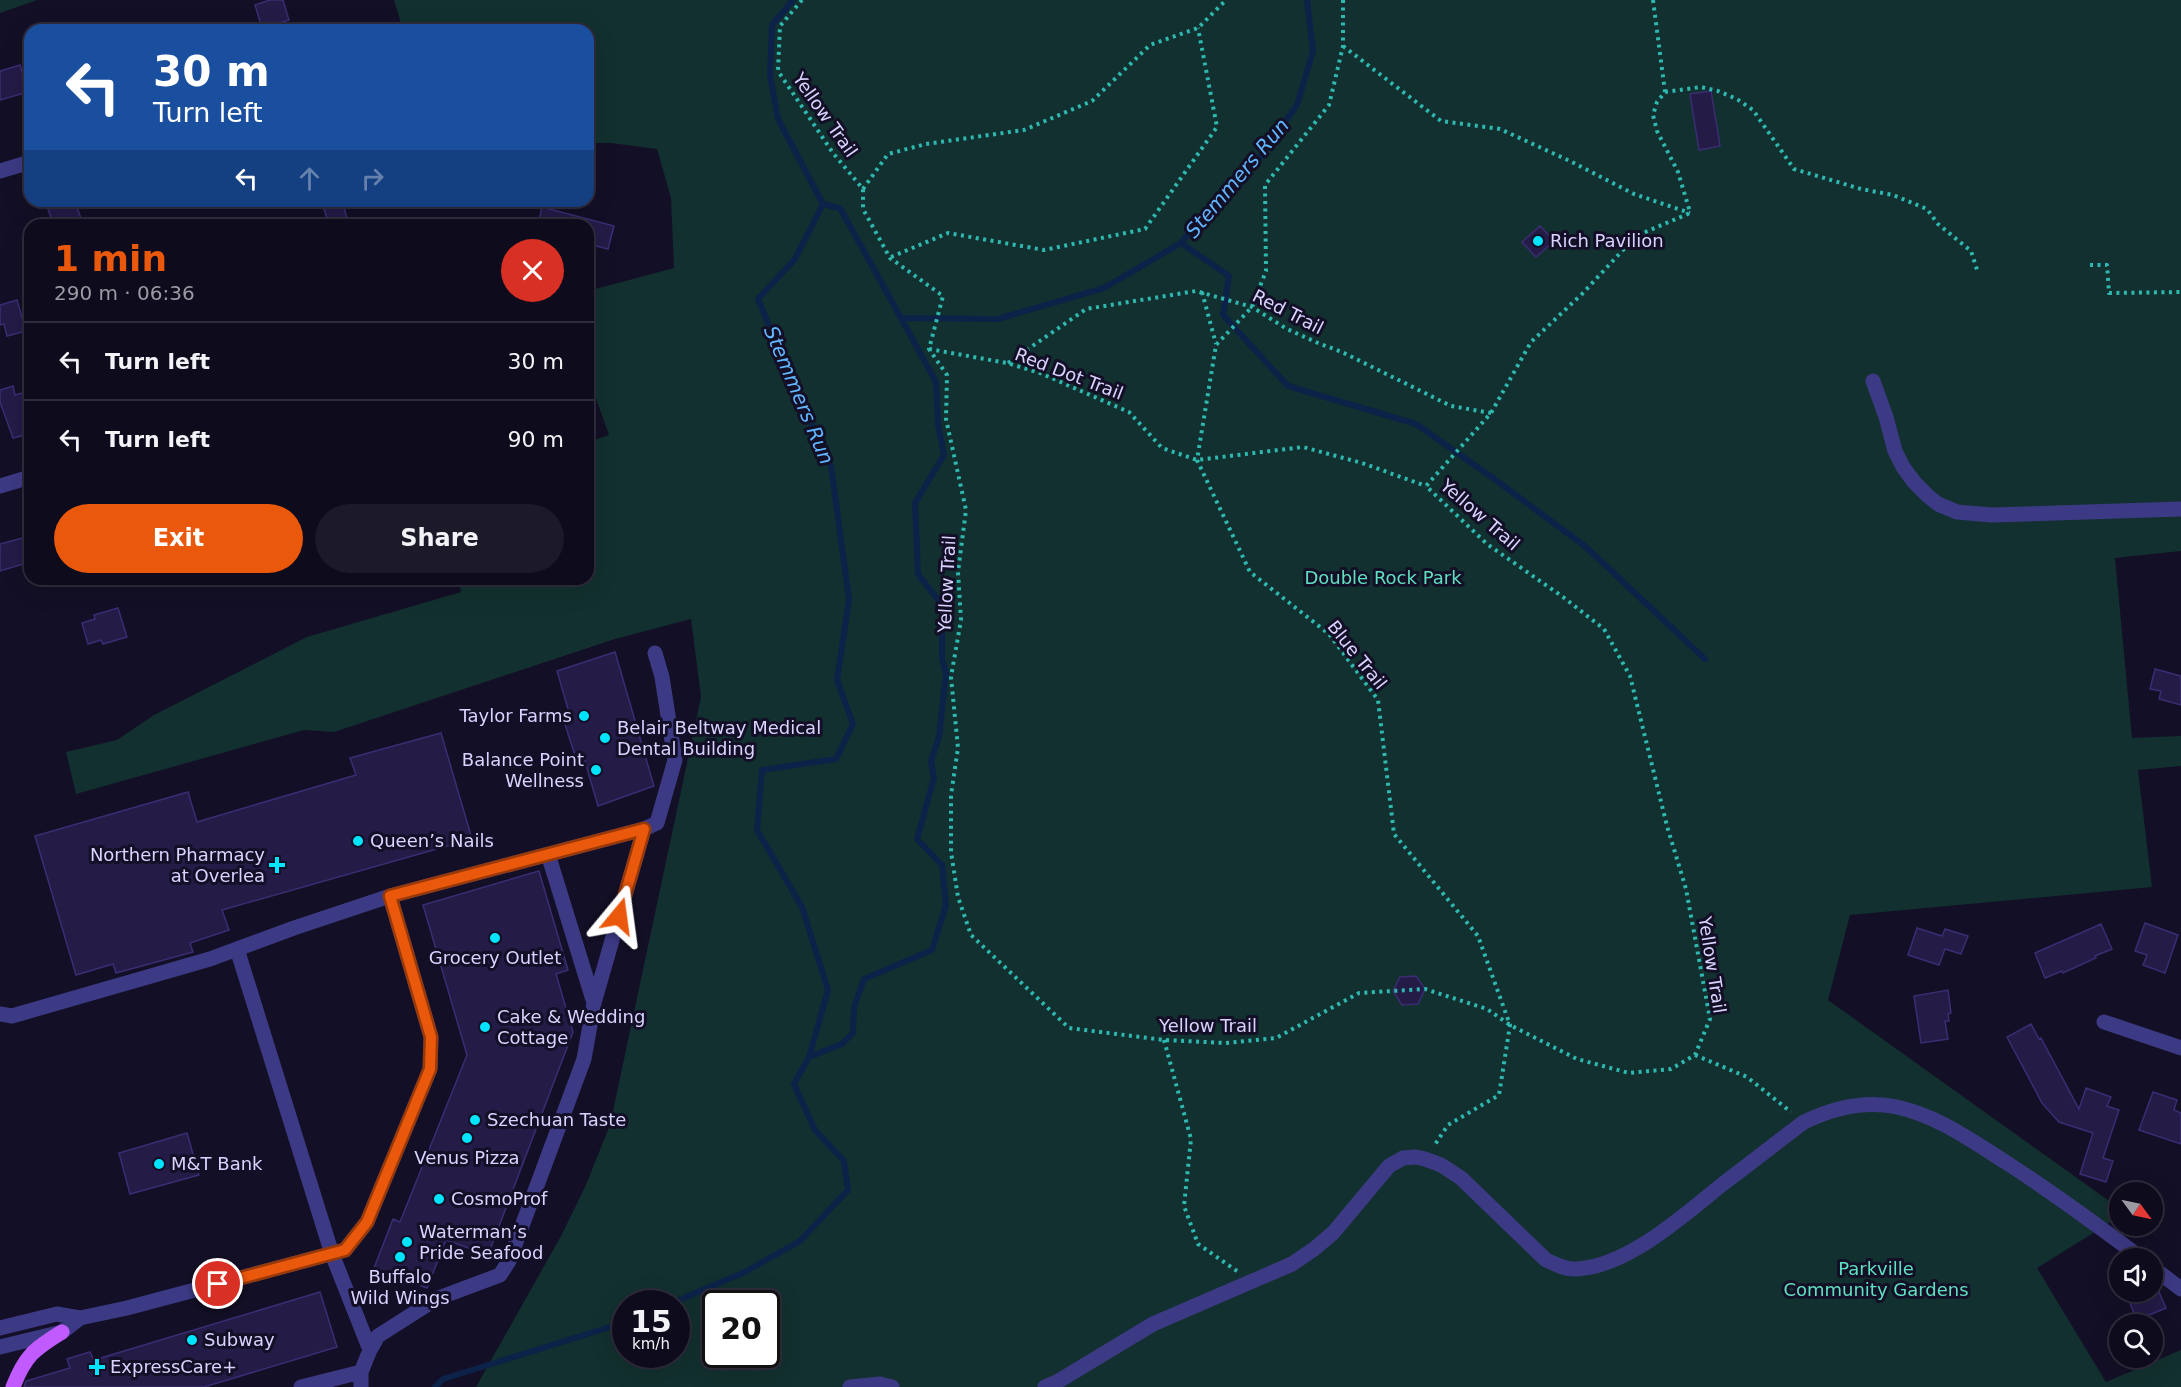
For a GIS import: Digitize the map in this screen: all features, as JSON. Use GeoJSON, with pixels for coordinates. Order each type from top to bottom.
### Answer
{"type":"FeatureCollection","features":[{"type":"Feature","properties":{"kind":"main road"},"geometry":{"type":"LineString","coordinates":[[14,1387],[21,1366],[36,1348],[62,1332]]}},
{"type":"Feature","properties":{"kind":"street"},"geometry":{"type":"LineString","coordinates":[[0,171],[24,164]]}},
{"type":"Feature","properties":{"kind":"street"},"geometry":{"type":"LineString","coordinates":[[1873,381],[1895,451],[1903,467],[1928,496],[1947,508],[1957,512],[1992,515],[2181,509]]}},
{"type":"Feature","properties":{"kind":"street"},"geometry":{"type":"LineString","coordinates":[[0,486],[24,479]]}},
{"type":"Feature","properties":{"kind":"street"},"geometry":{"type":"LineString","coordinates":[[4,1018],[210,959],[390,896],[644,829],[657,823],[675,760],[662,676],[655,653]]}},
{"type":"Feature","properties":{"kind":"street"},"geometry":{"type":"LineString","coordinates":[[301,1387],[361,1379],[370,1350],[378,1336],[436,1299],[500,1275],[509,1261],[584,1059],[594,1003],[644,829]]}},
{"type":"Feature","properties":{"kind":"street"},"geometry":{"type":"LineString","coordinates":[[548,854],[594,1003]]}},
{"type":"Feature","properties":{"kind":"street"},"geometry":{"type":"LineString","coordinates":[[0,1328],[57,1314],[80,1318],[127,1308],[345,1250],[367,1222],[430,1069],[431,1037],[390,896]]}},
{"type":"Feature","properties":{"kind":"street"},"geometry":{"type":"LineString","coordinates":[[237,950],[332,1254],[370,1350]]}},
{"type":"Feature","properties":{"kind":"street"},"geometry":{"type":"LineString","coordinates":[[2104,1022],[2181,1048]]}},
{"type":"Feature","properties":{"kind":"street"},"geometry":{"type":"LineString","coordinates":[[1045,1387],[1153,1324],[1195,1304],[1253,1282],[1292,1263],[1314,1249],[1334,1233],[1389,1166],[1403,1158],[1416,1157],[1442,1165],[1461,1178],[1546,1260],[1559,1266],[1575,1269],[1609,1261],[1636,1249],[1691,1210],[1804,1122],[1824,1112],[1848,1106],[1896,1107],[1920,1114],[1968,1138],[2050,1191],[2127,1248]]}},
{"type":"Feature","properties":{"kind":"street"},"geometry":{"type":"LineString","coordinates":[[2163,1275],[2181,1289]]}},
{"type":"Feature","properties":{"kind":"street"},"geometry":{"type":"LineString","coordinates":[[0,1347],[62,1332],[80,1318]]}},
{"type":"Feature","properties":{"kind":"street"},"geometry":{"type":"LineString","coordinates":[[850,1387],[880,1384],[892,1387]]}},
{"type":"Feature","properties":{"kind":"path","name":"Yellow Trail"},"geometry":{"type":"LineString","coordinates":[[802,0],[780,26],[778,71],[833,153],[863,189]]}},
{"type":"Feature","properties":{"kind":"path"},"geometry":{"type":"LineString","coordinates":[[929,349],[943,296],[890,258],[863,209],[863,189],[888,154],[926,144],[1024,130],[1092,101],[1150,45],[1198,28],[1226,0]]}},
{"type":"Feature","properties":{"kind":"path"},"geometry":{"type":"LineString","coordinates":[[1216,345],[1252,308],[1266,271],[1265,185],[1329,105],[1343,46],[1343,0]]}},
{"type":"Feature","properties":{"kind":"path"},"geometry":{"type":"LineString","coordinates":[[1653,0],[1665,92]]}},
{"type":"Feature","properties":{"kind":"path"},"geometry":{"type":"LineString","coordinates":[[890,258],[948,232],[1044,250],[1145,229],[1217,127],[1198,28]]}},
{"type":"Feature","properties":{"kind":"path"},"geometry":{"type":"LineString","coordinates":[[1343,46],[1441,121],[1500,129],[1634,194],[1690,213]]}},
{"type":"Feature","properties":{"kind":"path"},"geometry":{"type":"LineString","coordinates":[[1690,213],[1678,172],[1657,131],[1653,115],[1657,102],[1665,92],[1701,87],[1718,90],[1753,110],[1794,169],[1861,189],[1893,195],[1927,209],[1938,224],[1971,251],[1978,273]]}},
{"type":"Feature","properties":{"kind":"path","name":"Yellow Trail"},"geometry":{"type":"LineString","coordinates":[[929,349],[946,375],[946,419],[966,510],[958,572],[961,620],[951,677],[958,748],[951,795],[951,852],[958,897],[971,935],[1069,1028],[1164,1040],[1226,1043],[1276,1038],[1359,993],[1425,989],[1487,1010],[1577,1059],[1629,1073],[1671,1069],[1695,1054],[1710,1018],[1686,889],[1667,826],[1630,676],[1604,629],[1487,544],[1426,486],[1491,413],[1532,342],[1636,237],[1690,213]]}},
{"type":"Feature","properties":{"kind":"path"},"geometry":{"type":"LineString","coordinates":[[2090,266],[2107,265],[2109,293],[2181,292]]}},
{"type":"Feature","properties":{"kind":"path","name":"Red Trail"},"geometry":{"type":"LineString","coordinates":[[1007,363],[1086,309],[1196,291],[1252,308],[1307,339],[1342,352],[1450,406],[1491,413]]}},
{"type":"Feature","properties":{"kind":"path"},"geometry":{"type":"LineString","coordinates":[[1197,460],[1216,345],[1202,292]]}},
{"type":"Feature","properties":{"kind":"path","name":"Red Dot Trail"},"geometry":{"type":"LineString","coordinates":[[929,349],[1007,363],[1040,373],[1129,412],[1162,448],[1197,460],[1303,447],[1362,462],[1426,486]]}},
{"type":"Feature","properties":{"kind":"path","name":"Blue Trail"},"geometry":{"type":"LineString","coordinates":[[1197,460],[1250,572],[1329,634],[1378,700],[1394,834],[1478,936],[1510,1024],[1499,1095],[1448,1125],[1425,1159]]}},
{"type":"Feature","properties":{"kind":"path"},"geometry":{"type":"LineString","coordinates":[[1164,1040],[1191,1139],[1184,1206],[1198,1244],[1253,1282]]}},
{"type":"Feature","properties":{"kind":"path"},"geometry":{"type":"LineString","coordinates":[[1695,1054],[1747,1077],[1804,1122]]}},
{"type":"Feature","properties":{"kind":"green space"},"geometry":{"type":"Polygon","coordinates":[[[0,0],[37,0],[0,13],[0,0]]]}},
{"type":"Feature","properties":{"kind":"green space","name":"Double Rock Park"},"geometry":{"type":"Polygon","coordinates":[[[394,0],[2181,0],[2181,551],[2115,558],[2132,738],[2181,736],[2181,766],[2138,770],[2152,887],[1850,915],[1828,1000],[2109,1201],[2109,1223],[2037,1268],[2106,1382],[2139,1368],[2163,1368],[2163,1358],[2181,1350],[2181,1387],[476,1387],[561,1236],[585,1187],[610,1125],[701,697],[691,619],[615,639],[334,732],[304,730],[76,794],[66,752],[117,740],[154,715],[307,637],[461,592],[459,585],[594,585],[594,440],[609,435],[594,393],[594,289],[674,268],[671,198],[657,149],[594,143],[594,24],[401,24],[394,0]]]}},
{"type":"Feature","properties":{"kind":"building"},"geometry":{"type":"Polygon","coordinates":[[[270,0],[283,0],[289,20],[276,24],[261,24],[255,5],[270,0]]]}},
{"type":"Feature","properties":{"kind":"building"},"geometry":{"type":"Polygon","coordinates":[[[20,65],[24,78],[24,93],[0,100],[0,71],[20,65]]]}},
{"type":"Feature","properties":{"kind":"building"},"geometry":{"type":"Polygon","coordinates":[[[1711,91],[1720,146],[1699,150],[1690,94],[1711,91]]]}},
{"type":"Feature","properties":{"kind":"building"},"geometry":{"type":"Polygon","coordinates":[[[47,207],[77,207],[81,219],[51,219],[47,207]]]}},
{"type":"Feature","properties":{"kind":"building"},"geometry":{"type":"Polygon","coordinates":[[[344,207],[347,219],[327,219],[324,209],[344,207]]]}},
{"type":"Feature","properties":{"kind":"building"},"geometry":{"type":"Polygon","coordinates":[[[542,207],[587,219],[539,219],[542,207]]]}},
{"type":"Feature","properties":{"kind":"building"},"geometry":{"type":"Polygon","coordinates":[[[594,221],[614,226],[608,249],[594,246],[594,221]]]}},
{"type":"Feature","properties":{"kind":"building","name":"Rich Pavilion"},"geometry":{"type":"Polygon","coordinates":[[[1540,226],[1554,241],[1536,257],[1522,242],[1540,226]]]}},
{"type":"Feature","properties":{"kind":"building"},"geometry":{"type":"Polygon","coordinates":[[[17,300],[24,332],[7,336],[4,324],[0,325],[0,305],[17,300]]]}},
{"type":"Feature","properties":{"kind":"building"},"geometry":{"type":"Polygon","coordinates":[[[13,386],[15,395],[24,393],[24,435],[13,438],[0,402],[0,390],[13,386]]]}},
{"type":"Feature","properties":{"kind":"building"},"geometry":{"type":"Polygon","coordinates":[[[24,538],[24,564],[0,571],[0,544],[24,538]]]}},
{"type":"Feature","properties":{"kind":"building"},"geometry":{"type":"Polygon","coordinates":[[[118,608],[127,637],[103,644],[101,640],[88,644],[82,623],[95,619],[94,615],[118,608]]]}},
{"type":"Feature","properties":{"kind":"building","name":"Belair Beltway Medical Dental Building"},"geometry":{"type":"Polygon","coordinates":[[[615,652],[654,786],[598,806],[584,758],[577,762],[563,718],[570,716],[557,671],[615,652]]]}},
{"type":"Feature","properties":{"kind":"building"},"geometry":{"type":"Polygon","coordinates":[[[2155,669],[2181,676],[2181,705],[2159,699],[2161,691],[2150,689],[2155,669]]]}},
{"type":"Feature","properties":{"kind":"building"},"geometry":{"type":"Polygon","coordinates":[[[441,733],[472,839],[222,910],[229,930],[190,943],[193,952],[116,973],[113,964],[76,975],[35,836],[188,792],[197,822],[356,775],[350,758],[441,733]]]}},
{"type":"Feature","properties":{"kind":"building"},"geometry":{"type":"Polygon","coordinates":[[[539,871],[568,970],[556,974],[573,1032],[488,1255],[446,1240],[427,1288],[374,1268],[393,1219],[400,1222],[467,1055],[423,905],[539,871]]]}},
{"type":"Feature","properties":{"kind":"building"},"geometry":{"type":"Polygon","coordinates":[[[2145,923],[2178,935],[2165,973],[2143,965],[2147,955],[2135,951],[2145,923]]]}},
{"type":"Feature","properties":{"kind":"building"},"geometry":{"type":"Polygon","coordinates":[[[2101,924],[2112,949],[2063,973],[2062,971],[2045,978],[2035,953],[2101,924]]]}},
{"type":"Feature","properties":{"kind":"building"},"geometry":{"type":"Polygon","coordinates":[[[1917,928],[1942,936],[1945,929],[1968,936],[1961,954],[1945,949],[1939,965],[1908,955],[1917,928]]]}},
{"type":"Feature","properties":{"kind":"building"},"geometry":{"type":"Polygon","coordinates":[[[1416,976],[1425,989],[1418,1004],[1402,1005],[1393,991],[1400,977],[1416,976]]]}},
{"type":"Feature","properties":{"kind":"building"},"geometry":{"type":"Polygon","coordinates":[[[1948,990],[1951,1013],[1948,1014],[1949,1021],[1945,1021],[1948,1039],[1921,1043],[1914,996],[1948,990]]]}},
{"type":"Feature","properties":{"kind":"building"},"geometry":{"type":"Polygon","coordinates":[[[2031,1024],[2039,1039],[2041,1038],[2079,1109],[2086,1088],[2111,1097],[2107,1106],[2119,1110],[2103,1158],[2113,1161],[2106,1182],[2080,1174],[2093,1133],[2059,1122],[2042,1103],[2007,1037],[2031,1024]]]}},
{"type":"Feature","properties":{"kind":"building"},"geometry":{"type":"Polygon","coordinates":[[[2153,1092],[2177,1100],[2174,1110],[2181,1113],[2181,1144],[2139,1130],[2153,1092]]]}},
{"type":"Feature","properties":{"kind":"building","name":"M&T Bank"},"geometry":{"type":"Polygon","coordinates":[[[187,1133],[199,1175],[130,1194],[119,1153],[187,1133]]]}},
{"type":"Feature","properties":{"kind":"building"},"geometry":{"type":"Polygon","coordinates":[[[320,1292],[337,1347],[204,1387],[24,1387],[26,1381],[70,1368],[67,1359],[90,1352],[94,1360],[320,1292]]]}},
{"type":"Feature","properties":{"kind":"building"},"geometry":{"type":"Polygon","coordinates":[[[2163,1301],[2166,1308],[2152,1314],[2134,1314],[2129,1302],[2163,1301]]]}},
{"type":"Feature","properties":{"kind":"waterway"},"geometry":{"type":"LineString","coordinates":[[793,0],[772,25],[770,75],[778,119],[823,204]]}},
{"type":"Feature","properties":{"kind":"waterway","name":"Stemmers Run"},"geometry":{"type":"LineString","coordinates":[[823,204],[840,208],[901,318],[998,319],[1104,288],[1181,243],[1218,197],[1260,157],[1297,105],[1313,51],[1307,0]]}},
{"type":"Feature","properties":{"kind":"waterway","name":"Stemmers Run"},"geometry":{"type":"LineString","coordinates":[[690,1295],[745,1272],[800,1241],[848,1190],[844,1161],[815,1130],[794,1084],[809,1057],[828,990],[802,907],[757,830],[762,770],[836,759],[853,724],[837,680],[849,599],[831,466],[790,377],[758,299],[795,259],[823,204]]}},
{"type":"Feature","properties":{"kind":"waterway"},"geometry":{"type":"LineString","coordinates":[[1181,243],[1229,276],[1223,315],[1288,386],[1416,424],[1586,547],[1705,659]]}},
{"type":"Feature","properties":{"kind":"waterway","name":"Stemmers Run"},"geometry":{"type":"LineString","coordinates":[[809,1057],[842,1044],[853,1033],[854,1007],[864,979],[932,950],[946,905],[942,865],[917,839],[934,778],[931,761],[939,737],[946,673],[942,659],[942,605],[918,574],[915,503],[944,455],[938,424],[936,382],[901,318]]}},
{"type":"Feature","properties":{"kind":"waterway","name":"Stemmers Run"},"geometry":{"type":"LineString","coordinates":[[435,1387],[443,1379],[612,1326]]}},
{"type":"Feature","properties":{"kind":"place","name":"Rich Pavilion"},"geometry":{"type":"Point","coordinates":[1538,241]}},
{"type":"Feature","properties":{"kind":"place","name":"Taylor Farms"},"geometry":{"type":"Point","coordinates":[584,716]}},
{"type":"Feature","properties":{"kind":"place","name":"Belair Beltway Medical Dental Building"},"geometry":{"type":"Point","coordinates":[605,738]}},
{"type":"Feature","properties":{"kind":"place","name":"Balance Point Wellness"},"geometry":{"type":"Point","coordinates":[596,770]}},
{"type":"Feature","properties":{"kind":"place","name":"Queen’s Nails"},"geometry":{"type":"Point","coordinates":[358,841]}},
{"type":"Feature","properties":{"kind":"place","name":"Northern Pharmacy at Overlea"},"geometry":{"type":"Point","coordinates":[277,865]}},
{"type":"Feature","properties":{"kind":"place","name":"Grocery Outlet"},"geometry":{"type":"Point","coordinates":[495,938]}},
{"type":"Feature","properties":{"kind":"place","name":"Cake & Wedding Cottage"},"geometry":{"type":"Point","coordinates":[485,1027]}},
{"type":"Feature","properties":{"kind":"place","name":"Szechuan Taste"},"geometry":{"type":"Point","coordinates":[475,1120]}},
{"type":"Feature","properties":{"kind":"place","name":"Venus Pizza"},"geometry":{"type":"Point","coordinates":[467,1138]}},
{"type":"Feature","properties":{"kind":"place","name":"M&T Bank"},"geometry":{"type":"Point","coordinates":[159,1164]}},
{"type":"Feature","properties":{"kind":"place","name":"CosmoProf"},"geometry":{"type":"Point","coordinates":[439,1199]}},
{"type":"Feature","properties":{"kind":"place","name":"Waterman’s Pride Seafood"},"geometry":{"type":"Point","coordinates":[407,1242]}},
{"type":"Feature","properties":{"kind":"place","name":"Buffalo Wild Wings"},"geometry":{"type":"Point","coordinates":[400,1257]}},
{"type":"Feature","properties":{"kind":"place","name":"Subway"},"geometry":{"type":"Point","coordinates":[192,1340]}},
{"type":"Feature","properties":{"kind":"place","name":"ExpressCare+"},"geometry":{"type":"Point","coordinates":[97,1367]}},
{"type":"Feature","properties":{"kind":"route"},"geometry":{"type":"LineString","coordinates":[[218,1284],[345,1250],[367,1222],[430,1069],[431,1037],[390,896],[644,829],[619,916]]}},
{"type":"Feature","properties":{"kind":"park label","name":"Parkville Community Gardens"},"geometry":{"type":"Point","coordinates":[1876,1279]}}]}
